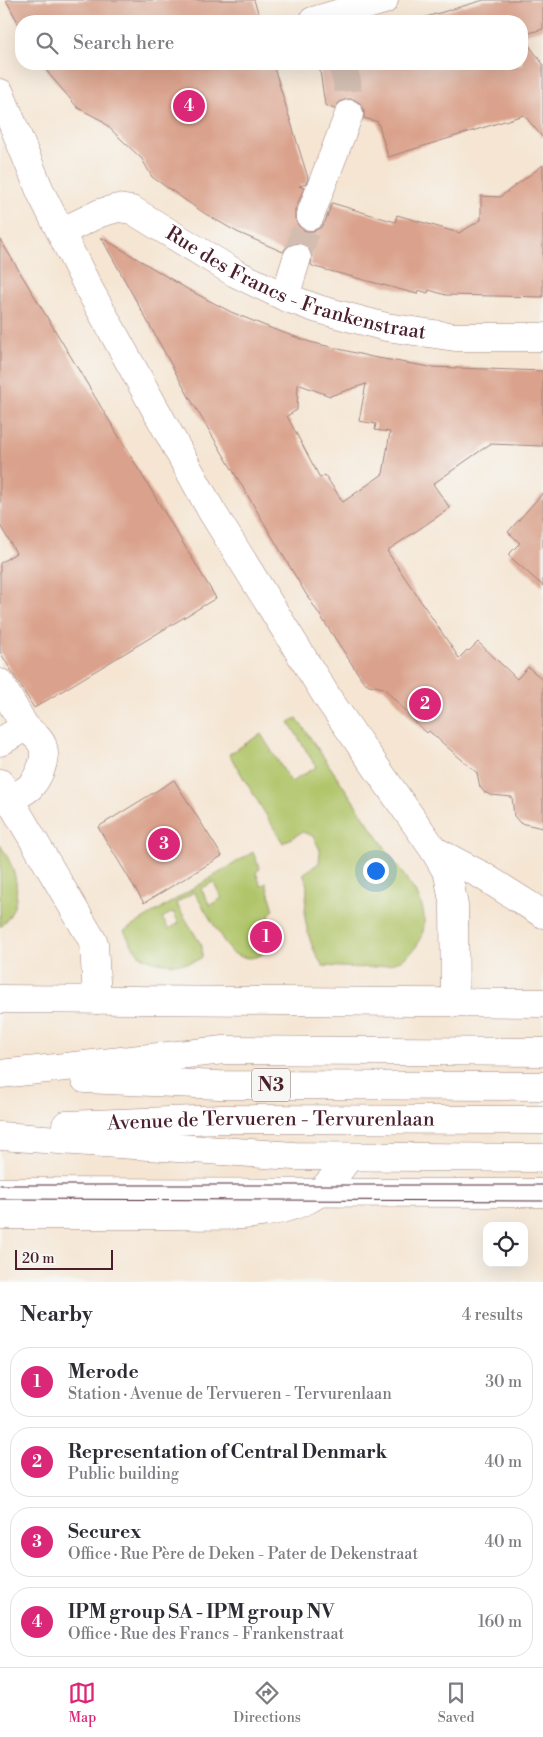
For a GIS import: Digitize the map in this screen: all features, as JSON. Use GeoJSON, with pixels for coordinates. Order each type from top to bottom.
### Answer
{"type":"FeatureCollection","features":[{"type":"Feature","properties":{"kind":"main road"},"geometry":{"type":"LineString","coordinates":[[339,15],[384,0]]}},
{"type":"Feature","properties":{"kind":"main road"},"geometry":{"type":"LineString","coordinates":[[0,93],[41,193],[88,287],[211,510],[330,700],[434,850],[448,874],[454,906],[455,1003]]}},
{"type":"Feature","properties":{"kind":"main road"},"geometry":{"type":"LineString","coordinates":[[310,216],[349,114]]}},
{"type":"Feature","properties":{"kind":"main road","name":"Rue des Francs - Frankenstraat"},"geometry":{"type":"LineString","coordinates":[[61,232],[100,213],[118,208],[132,210],[235,273],[285,297],[318,308],[386,327],[455,337],[543,337]]}},
{"type":"Feature","properties":{"kind":"main road"},"geometry":{"type":"LineString","coordinates":[[285,297],[297,258]]}},
{"type":"Feature","properties":{"kind":"main road"},"geometry":{"type":"LineString","coordinates":[[0,683],[25,728],[37,737],[44,748],[43,762],[39,775],[29,788],[5,791],[94,943],[97,1000]]}},
{"type":"Feature","properties":{"kind":"main road"},"geometry":{"type":"LineString","coordinates":[[0,742],[25,728]]}},
{"type":"Feature","properties":{"kind":"main road"},"geometry":{"type":"LineString","coordinates":[[434,850],[483,876],[543,914]]}},
{"type":"Feature","properties":{"kind":"main road"},"geometry":{"type":"LineString","coordinates":[[0,999],[543,1003]]}},
{"type":"Feature","properties":{"kind":"main road"},"geometry":{"type":"LineString","coordinates":[[0,1075],[224,1050],[543,1052]]}},
{"type":"Feature","properties":{"kind":"main road","name":"Avenue de Tervueren - Tervurenlaan"},"geometry":{"type":"LineString","coordinates":[[0,1075],[218,1085],[543,1086]]}},
{"type":"Feature","properties":{"kind":"main road","name":"Avenue de Tervueren - Tervurenlaan"},"geometry":{"type":"LineString","coordinates":[[0,1128],[221,1119],[543,1120]]}},
{"type":"Feature","properties":{"kind":"main road"},"geometry":{"type":"LineString","coordinates":[[0,1136],[294,1156],[543,1158]]}},
{"type":"Feature","properties":{"kind":"main road","name":"Avenue de Tervueren - Tervurenlaan"},"geometry":{"type":"LineString","coordinates":[[0,1215],[222,1215],[266,1213],[307,1200],[319,1193],[328,1185],[350,1157]]}},
{"type":"Feature","properties":{"kind":"main road","name":"Avenue de Tervueren - Tervurenlaan"},"geometry":{"type":"LineString","coordinates":[[0,1192],[543,1194]]}},
{"type":"Feature","properties":{"kind":"green space"},"geometry":{"type":"Polygon","coordinates":[[[297,718],[418,896],[423,908],[423,931],[419,941],[413,950],[395,963],[352,968],[323,966],[319,961],[307,930],[305,912],[307,884],[303,874],[319,863],[320,850],[313,836],[302,832],[283,843],[229,754],[261,734],[291,782],[316,767],[289,722],[297,718]]]}},
{"type":"Feature","properties":{"kind":"green space"},"geometry":{"type":"Polygon","coordinates":[[[0,845],[15,876],[16,898],[14,908],[0,927],[0,845]]]}},
{"type":"Feature","properties":{"kind":"green space"},"geometry":{"type":"Polygon","coordinates":[[[253,852],[260,869],[256,872],[261,886],[266,883],[274,910],[269,914],[271,929],[277,927],[276,936],[272,944],[261,955],[246,958],[237,955],[229,950],[194,892],[176,903],[202,946],[202,957],[188,963],[179,964],[150,960],[137,952],[124,931],[253,852]],[[213,882],[201,889],[210,905],[222,898],[213,882]],[[173,912],[162,918],[169,929],[179,923],[173,912]]]}},
{"type":"Feature","properties":{"kind":"building"},"geometry":{"type":"Polygon","coordinates":[[[6,0],[254,0],[259,15],[15,15],[15,17],[6,0]]]}},
{"type":"Feature","properties":{"kind":"building"},"geometry":{"type":"Polygon","coordinates":[[[484,0],[543,0],[543,29],[528,33],[528,15],[433,15],[484,0]]]}},
{"type":"Feature","properties":{"kind":"building"},"geometry":{"type":"Polygon","coordinates":[[[528,44],[543,64],[543,138],[524,115],[388,157],[378,122],[364,118],[361,104],[354,99],[347,99],[340,102],[334,109],[325,105],[320,70],[528,70],[528,44]]]}},
{"type":"Feature","properties":{"kind":"building"},"geometry":{"type":"Polygon","coordinates":[[[47,70],[275,70],[308,178],[306,184],[299,186],[304,188],[295,210],[295,218],[298,225],[305,231],[313,231],[320,228],[325,222],[332,203],[395,222],[397,215],[459,233],[481,220],[481,196],[500,197],[543,165],[543,297],[446,295],[429,290],[428,293],[418,290],[417,294],[315,267],[311,265],[312,255],[309,248],[302,243],[293,243],[287,246],[283,252],[237,232],[204,213],[152,177],[142,159],[101,120],[78,108],[47,70]]]}},
{"type":"Feature","properties":{"kind":"building"},"geometry":{"type":"Polygon","coordinates":[[[101,237],[189,290],[231,312],[310,342],[372,357],[430,367],[543,371],[543,446],[490,444],[433,484],[450,508],[387,551],[459,658],[478,642],[517,679],[528,667],[543,680],[543,828],[520,823],[514,816],[512,797],[491,795],[484,792],[480,787],[477,773],[429,731],[427,733],[416,723],[384,688],[369,685],[363,681],[306,594],[188,395],[101,237]],[[298,384],[297,410],[287,416],[320,478],[325,475],[343,502],[383,474],[390,432],[375,430],[376,424],[359,421],[366,384],[330,396],[298,384]]]}},
{"type":"Feature","properties":{"kind":"building"},"geometry":{"type":"Polygon","coordinates":[[[0,239],[216,598],[34,708],[0,652],[0,563],[16,553],[0,525],[0,239]]]}},
{"type":"Feature","properties":{"kind":"building"},"geometry":{"type":"Polygon","coordinates":[[[543,493],[543,586],[508,555],[520,543],[508,532],[543,493]]]}},
{"type":"Feature","properties":{"kind":"building"},"geometry":{"type":"Polygon","coordinates":[[[174,780],[222,856],[144,903],[98,827],[174,780]]]}},
{"type":"Feature","properties":{"kind":"tunnel"},"geometry":{"type":"LineString","coordinates":[[344,70],[347,82],[349,114]]}},
{"type":"Feature","properties":{"kind":"tunnel"},"geometry":{"type":"LineString","coordinates":[[297,258],[310,216]]}},
{"type":"Feature","properties":{"kind":"tram line"},"geometry":{"type":"LineString","coordinates":[[0,1185],[543,1185]]}},
{"type":"Feature","properties":{"kind":"tram line"},"geometry":{"type":"LineString","coordinates":[[0,1199],[543,1201]]}},
{"type":"Feature","properties":{"kind":"place","name":"IPM group SA - IPM group NV"},"geometry":{"type":"Point","coordinates":[189,106]}},
{"type":"Feature","properties":{"kind":"place","name":"Representation of Central Denmark"},"geometry":{"type":"Point","coordinates":[425,704]}},
{"type":"Feature","properties":{"kind":"place","name":"Securex"},"geometry":{"type":"Point","coordinates":[164,844]}},
{"type":"Feature","properties":{"kind":"place","name":"Merode"},"geometry":{"type":"Point","coordinates":[266,937]}}]}
